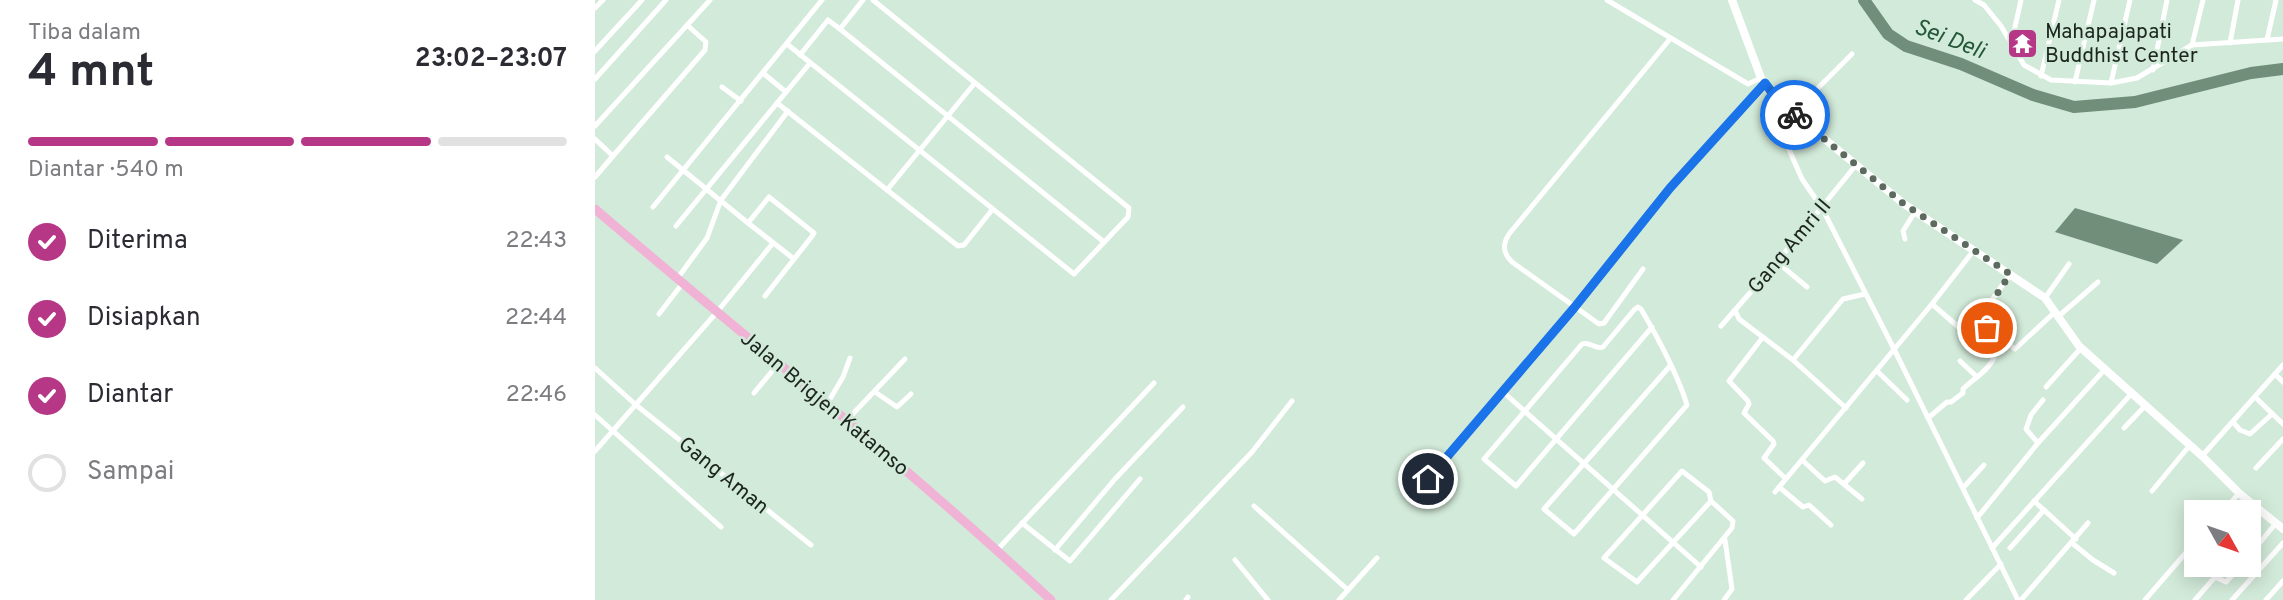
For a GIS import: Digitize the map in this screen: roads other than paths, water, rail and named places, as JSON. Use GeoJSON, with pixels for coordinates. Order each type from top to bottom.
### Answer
{"type":"FeatureCollection","features":[{"type":"Feature","properties":{"kind":"main road"},"geometry":{"type":"LineString","coordinates":[[1732,0],[1763,80],[1783,105],[1915,212],[2045,298],[2081,348],[2202,456],[2239,493],[2280,526]]}},
{"type":"Feature","properties":{"kind":"main road","name":"Jalan Brigjen Katamso"},"geometry":{"type":"LineString","coordinates":[[595,209],[847,420],[1051,600]]}},
{"type":"Feature","properties":{"kind":"street"},"geometry":{"type":"LineString","coordinates":[[595,8],[603,0]]}},
{"type":"Feature","properties":{"kind":"street"},"geometry":{"type":"LineString","coordinates":[[595,51],[642,0]]}},
{"type":"Feature","properties":{"kind":"street"},"geometry":{"type":"LineString","coordinates":[[595,79],[666,0]]}},
{"type":"Feature","properties":{"kind":"street"},"geometry":{"type":"LineString","coordinates":[[595,126],[710,0]]}},
{"type":"Feature","properties":{"kind":"street"},"geometry":{"type":"LineString","coordinates":[[653,207],[823,0]]}},
{"type":"Feature","properties":{"kind":"street"},"geometry":{"type":"LineString","coordinates":[[839,29],[863,0]]}},
{"type":"Feature","properties":{"kind":"street"},"geometry":{"type":"LineString","coordinates":[[787,44],[1072,274],[1128,217],[1129,208],[873,0]]}},
{"type":"Feature","properties":{"kind":"street"},"geometry":{"type":"LineString","coordinates":[[1607,0],[1748,84],[1763,80]]}},
{"type":"Feature","properties":{"kind":"street"},"geometry":{"type":"LineString","coordinates":[[1975,0],[1985,3],[2024,65],[2051,80],[2111,83],[2137,78],[2192,45],[2283,39]]}},
{"type":"Feature","properties":{"kind":"street"},"geometry":{"type":"LineString","coordinates":[[2011,46],[2021,0]]}},
{"type":"Feature","properties":{"kind":"street"},"geometry":{"type":"LineString","coordinates":[[2041,76],[2059,0]]}},
{"type":"Feature","properties":{"kind":"street"},"geometry":{"type":"LineString","coordinates":[[2075,82],[2094,0]]}},
{"type":"Feature","properties":{"kind":"street"},"geometry":{"type":"LineString","coordinates":[[2111,83],[2130,0]]}},
{"type":"Feature","properties":{"kind":"street"},"geometry":{"type":"LineString","coordinates":[[2153,70],[2167,0]]}},
{"type":"Feature","properties":{"kind":"street"},"geometry":{"type":"LineString","coordinates":[[2192,45],[2203,0]]}},
{"type":"Feature","properties":{"kind":"street"},"geometry":{"type":"LineString","coordinates":[[2230,43],[2238,0]]}},
{"type":"Feature","properties":{"kind":"street"},"geometry":{"type":"LineString","coordinates":[[2267,40],[2276,0]]}},
{"type":"Feature","properties":{"kind":"street"},"geometry":{"type":"LineString","coordinates":[[815,9],[1104,242]]}},
{"type":"Feature","properties":{"kind":"street"},"geometry":{"type":"LineString","coordinates":[[800,55],[828,20]]}},
{"type":"Feature","properties":{"kind":"street"},"geometry":{"type":"LineString","coordinates":[[595,177],[705,50],[706,42],[687,25]]}},
{"type":"Feature","properties":{"kind":"street"},"geometry":{"type":"LineString","coordinates":[[1643,269],[1602,325],[1574,308],[1512,262],[1505,254],[1504,244],[1509,234],[1670,38]]}},
{"type":"Feature","properties":{"kind":"street"},"geometry":{"type":"LineString","coordinates":[[1804,122],[1817,106],[1811,95],[1852,54]]}},
{"type":"Feature","properties":{"kind":"street"},"geometry":{"type":"LineString","coordinates":[[676,226],[810,63]]}},
{"type":"Feature","properties":{"kind":"street"},"geometry":{"type":"LineString","coordinates":[[763,74],[786,92]]}},
{"type":"Feature","properties":{"kind":"street"},"geometry":{"type":"LineString","coordinates":[[1428,479],[1763,80]]}},
{"type":"Feature","properties":{"kind":"street"},"geometry":{"type":"LineString","coordinates":[[887,190],[974,84]]}},
{"type":"Feature","properties":{"kind":"street"},"geometry":{"type":"LineString","coordinates":[[722,87],[741,101]]}},
{"type":"Feature","properties":{"kind":"street"},"geometry":{"type":"LineString","coordinates":[[777,103],[960,247],[992,210]]}},
{"type":"Feature","properties":{"kind":"street"},"geometry":{"type":"LineString","coordinates":[[659,314],[707,238],[721,200],[788,111]]}},
{"type":"Feature","properties":{"kind":"street"},"geometry":{"type":"LineString","coordinates":[[595,139],[613,156]]}},
{"type":"Feature","properties":{"kind":"street"},"geometry":{"type":"LineString","coordinates":[[1787,145],[1802,179],[1822,208],[2020,600],[2088,523]]}},
{"type":"Feature","properties":{"kind":"street"},"geometry":{"type":"LineString","coordinates":[[667,157],[794,259]]}},
{"type":"Feature","properties":{"kind":"street","name":"Gang Amri II"},"geometry":{"type":"LineString","coordinates":[[1721,326],[1856,164]]}},
{"type":"Feature","properties":{"kind":"street"},"geometry":{"type":"LineString","coordinates":[[747,223],[771,197],[814,233],[765,296]]}},
{"type":"Feature","properties":{"kind":"street"},"geometry":{"type":"LineString","coordinates":[[1905,239],[1903,231],[1915,212]]}},
{"type":"Feature","properties":{"kind":"street"},"geometry":{"type":"LineString","coordinates":[[595,451],[717,312],[773,243]]}},
{"type":"Feature","properties":{"kind":"street"},"geometry":{"type":"LineString","coordinates":[[1832,525],[1809,505],[1803,507],[1777,489],[1932,304],[1973,250]]}},
{"type":"Feature","properties":{"kind":"street"},"geometry":{"type":"LineString","coordinates":[[1777,262],[1807,287]]}},
{"type":"Feature","properties":{"kind":"street"},"geometry":{"type":"LineString","coordinates":[[2045,298],[2069,264]]}},
{"type":"Feature","properties":{"kind":"street"},"geometry":{"type":"LineString","coordinates":[[1977,341],[1996,315],[1993,300],[2010,274]]}},
{"type":"Feature","properties":{"kind":"street"},"geometry":{"type":"LineString","coordinates":[[1987,328],[2015,349],[2098,282]]}},
{"type":"Feature","properties":{"kind":"street"},"geometry":{"type":"LineString","coordinates":[[1793,360],[1843,299],[1865,294]]}},
{"type":"Feature","properties":{"kind":"street"},"geometry":{"type":"LineString","coordinates":[[1928,418],[1963,393],[1962,389],[1994,360],[1977,341],[1932,304]]}},
{"type":"Feature","properties":{"kind":"street"},"geometry":{"type":"LineString","coordinates":[[1652,327],[1516,486],[1486,461],[1485,456],[1582,344],[1603,346],[1636,309],[1641,309],[1652,327],[1670,366],[1686,401],[1686,409],[1574,534],[1544,509],[1670,366]]}},
{"type":"Feature","properties":{"kind":"street"},"geometry":{"type":"LineString","coordinates":[[1735,310],[1739,318],[1793,360],[1846,408]]}},
{"type":"Feature","properties":{"kind":"street"},"geometry":{"type":"LineString","coordinates":[[1763,337],[1729,381],[1748,401],[1744,413],[1773,441],[1774,444],[1765,458],[1786,478]]}},
{"type":"Feature","properties":{"kind":"street"},"geometry":{"type":"LineString","coordinates":[[2046,387],[2081,348]]}},
{"type":"Feature","properties":{"kind":"street"},"geometry":{"type":"LineString","coordinates":[[827,404],[851,358]]}},
{"type":"Feature","properties":{"kind":"street"},"geometry":{"type":"LineString","coordinates":[[847,420],[905,359]]}},
{"type":"Feature","properties":{"kind":"street"},"geometry":{"type":"LineString","coordinates":[[1960,361],[1977,377]]}},
{"type":"Feature","properties":{"kind":"street"},"geometry":{"type":"LineString","coordinates":[[754,393],[778,364]]}},
{"type":"Feature","properties":{"kind":"street"},"geometry":{"type":"LineString","coordinates":[[2202,456],[2283,365]]}},
{"type":"Feature","properties":{"kind":"street","name":"Gang Aman"},"geometry":{"type":"LineString","coordinates":[[595,368],[636,405],[811,545]]}},
{"type":"Feature","properties":{"kind":"street"},"geometry":{"type":"LineString","coordinates":[[1977,518],[2038,443],[2105,369]]}},
{"type":"Feature","properties":{"kind":"street"},"geometry":{"type":"LineString","coordinates":[[1877,371],[1907,400]]}},
{"type":"Feature","properties":{"kind":"street"},"geometry":{"type":"LineString","coordinates":[[2275,374],[2283,382]]}},
{"type":"Feature","properties":{"kind":"street"},"geometry":{"type":"LineString","coordinates":[[997,550],[1154,383]]}},
{"type":"Feature","properties":{"kind":"street"},"geometry":{"type":"LineString","coordinates":[[875,392],[897,407],[911,394]]}},
{"type":"Feature","properties":{"kind":"street"},"geometry":{"type":"LineString","coordinates":[[1503,392],[1701,567]]}},
{"type":"Feature","properties":{"kind":"street"},"geometry":{"type":"LineString","coordinates":[[1992,548],[2131,393]]}},
{"type":"Feature","properties":{"kind":"street"},"geometry":{"type":"LineString","coordinates":[[2255,397],[2283,424]]}},
{"type":"Feature","properties":{"kind":"street"},"geometry":{"type":"LineString","coordinates":[[2038,443],[2026,429],[2031,415],[2043,400]]}},
{"type":"Feature","properties":{"kind":"street"},"geometry":{"type":"LineString","coordinates":[[1111,600],[1252,453],[1292,401]]}},
{"type":"Feature","properties":{"kind":"street"},"geometry":{"type":"LineString","coordinates":[[1055,550],[1115,479],[1183,407]]}},
{"type":"Feature","properties":{"kind":"street"},"geometry":{"type":"LineString","coordinates":[[2124,428],[2145,407]]}},
{"type":"Feature","properties":{"kind":"street"},"geometry":{"type":"LineString","coordinates":[[2233,422],[2240,430],[2251,434],[2272,414]]}},
{"type":"Feature","properties":{"kind":"street"},"geometry":{"type":"LineString","coordinates":[[595,415],[721,527]]}},
{"type":"Feature","properties":{"kind":"street"},"geometry":{"type":"LineString","coordinates":[[2256,468],[2283,439]]}},
{"type":"Feature","properties":{"kind":"street"},"geometry":{"type":"LineString","coordinates":[[2152,491],[2190,445]]}},
{"type":"Feature","properties":{"kind":"street"},"geometry":{"type":"LineString","coordinates":[[1802,460],[1825,481],[1834,476],[1862,499]]}},
{"type":"Feature","properties":{"kind":"street"},"geometry":{"type":"LineString","coordinates":[[1845,484],[1863,463]]}},
{"type":"Feature","properties":{"kind":"street"},"geometry":{"type":"LineString","coordinates":[[1963,488],[1983,465]]}},
{"type":"Feature","properties":{"kind":"street"},"geometry":{"type":"LineString","coordinates":[[1674,600],[1733,528],[1733,521],[1711,500],[1709,492],[1682,471],[1604,558],[1637,582],[1711,500]]}},
{"type":"Feature","properties":{"kind":"street"},"geometry":{"type":"LineString","coordinates":[[1022,523],[1070,561],[1140,479]]}},
{"type":"Feature","properties":{"kind":"street"},"geometry":{"type":"LineString","coordinates":[[2233,500],[2239,493]]}},
{"type":"Feature","properties":{"kind":"street"},"geometry":{"type":"LineString","coordinates":[[2034,501],[2093,560],[2114,573]]}},
{"type":"Feature","properties":{"kind":"street"},"geometry":{"type":"LineString","coordinates":[[1254,506],[1348,590]]}},
{"type":"Feature","properties":{"kind":"street"},"geometry":{"type":"LineString","coordinates":[[2010,548],[2044,510]]}},
{"type":"Feature","properties":{"kind":"street"},"geometry":{"type":"LineString","coordinates":[[2261,544],[2280,526]]}},
{"type":"Feature","properties":{"kind":"street"},"geometry":{"type":"LineString","coordinates":[[1724,600],[1732,589],[1725,539]]}},
{"type":"Feature","properties":{"kind":"street"},"geometry":{"type":"LineString","coordinates":[[2232,600],[2283,543]]}},
{"type":"Feature","properties":{"kind":"street"},"geometry":{"type":"LineString","coordinates":[[2147,599],[2184,555]]}},
{"type":"Feature","properties":{"kind":"street"},"geometry":{"type":"LineString","coordinates":[[1339,600],[1377,558]]}},
{"type":"Feature","properties":{"kind":"street"},"geometry":{"type":"LineString","coordinates":[[1235,560],[1268,600]]}},
{"type":"Feature","properties":{"kind":"street"},"geometry":{"type":"LineString","coordinates":[[1966,600],[2000,564]]}},
{"type":"Feature","properties":{"kind":"street"},"geometry":{"type":"LineString","coordinates":[[2195,600],[2214,578]]}},
{"type":"Feature","properties":{"kind":"street"},"geometry":{"type":"LineString","coordinates":[[2266,600],[2283,580]]}},
{"type":"Feature","properties":{"kind":"waterway","name":"Sei Deli"},"geometry":{"type":"LineString","coordinates":[[1864,0],[1888,34],[1906,46],[1961,64],[2033,95],[2074,107],[2135,102],[2251,73],[2283,69]]}},
{"type":"Feature","properties":{"kind":"place","name":"Mahapajapati Buddhist Center"},"geometry":{"type":"Point","coordinates":[2022,43]}}]}
